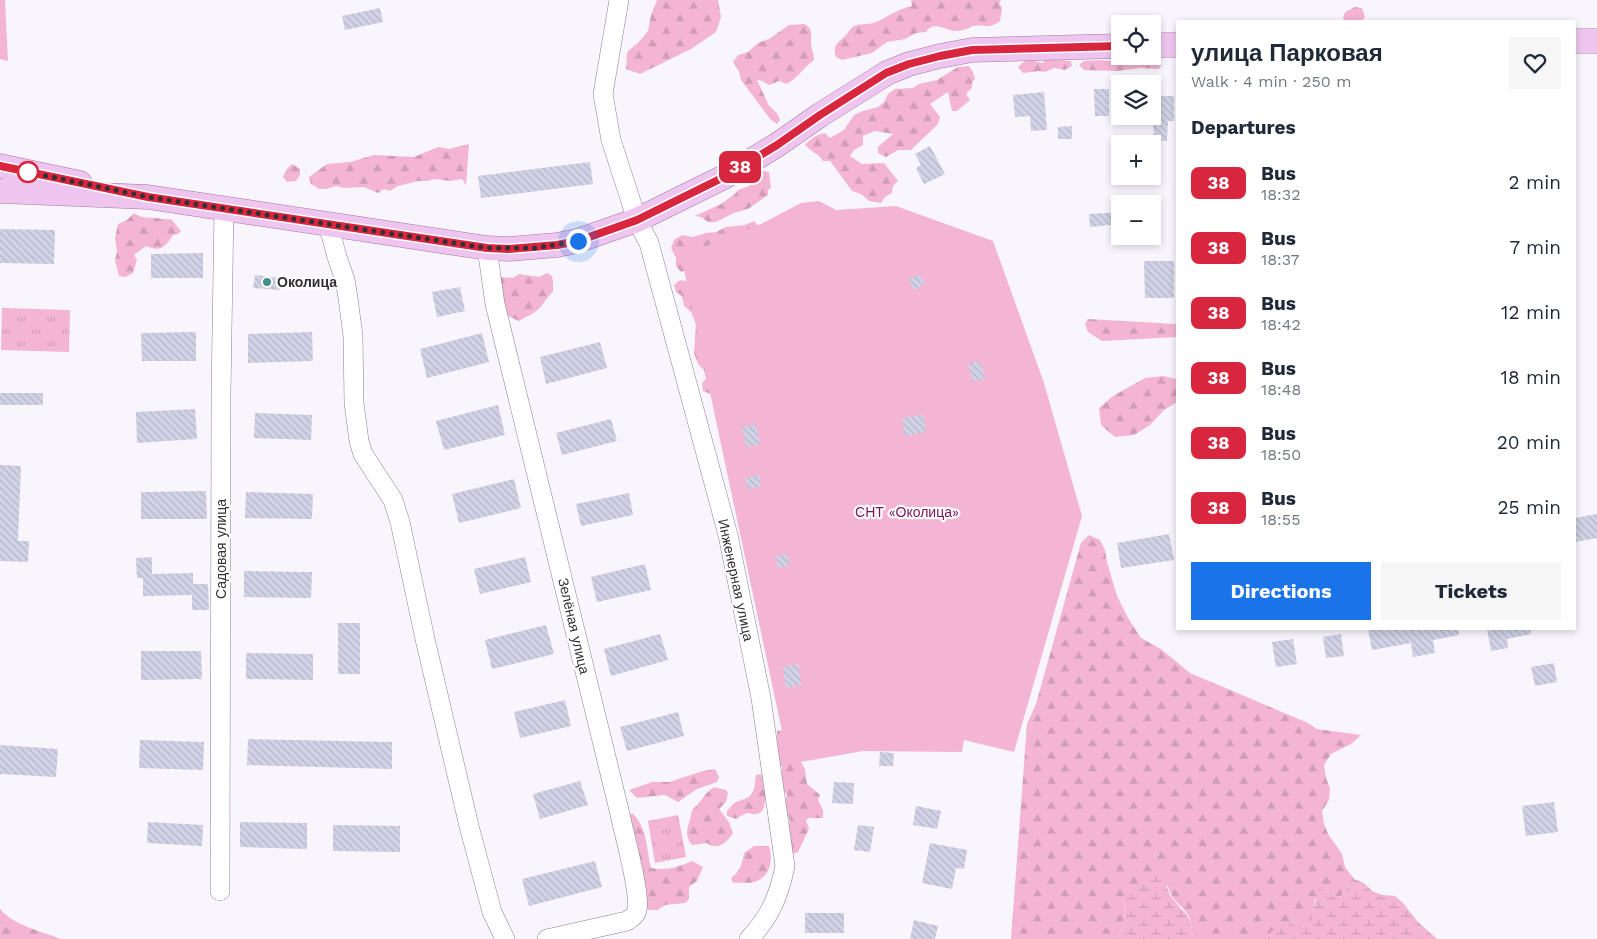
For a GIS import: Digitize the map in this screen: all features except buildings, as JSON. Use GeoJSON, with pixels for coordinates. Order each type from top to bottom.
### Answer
{"type":"FeatureCollection","features":[{"type":"Feature","properties":{"kind":"main road"},"geometry":{"type":"LineString","coordinates":[[1576,41],[1597,41]]}},
{"type":"Feature","properties":{"kind":"main road"},"geometry":{"type":"LineString","coordinates":[[1161,45],[1176,45]]}},
{"type":"Feature","properties":{"kind":"main road"},"geometry":{"type":"LineString","coordinates":[[0,166],[148,197],[487,248],[518,249],[557,245],[578,241],[637,220],[724,177],[777,145],[886,73],[909,64],[972,50],[1111,46]]}},
{"type":"Feature","properties":{"kind":"main road"},"geometry":{"type":"LineString","coordinates":[[0,191],[148,197]]}},
{"type":"Feature","properties":{"kind":"street","name":"Инженерная улица"},"geometry":{"type":"LineString","coordinates":[[619,0],[603,94],[611,140],[637,220],[649,243],[728,535],[761,698],[786,866],[782,886],[775,902],[765,921],[749,939]]}},
{"type":"Feature","properties":{"kind":"street","name":"Садовая улица"},"geometry":{"type":"LineString","coordinates":[[220,891],[221,394],[224,208]]}},
{"type":"Feature","properties":{"kind":"street"},"geometry":{"type":"LineString","coordinates":[[328,223],[345,280],[353,336],[354,403],[359,441],[363,454],[393,500],[400,522],[425,639],[469,826],[492,912],[505,939]]}},
{"type":"Feature","properties":{"kind":"street","name":"Зелёная улица"},"geometry":{"type":"LineString","coordinates":[[487,248],[495,304],[544,498],[579,651],[619,810],[637,893],[638,909],[634,917],[627,921],[547,939]]}},
{"type":"Feature","properties":{"kind":"green space"},"geometry":{"type":"Polygon","coordinates":[[[0,0],[5,0],[8,61],[0,59],[0,0]]]}},
{"type":"Feature","properties":{"kind":"green space"},"geometry":{"type":"Polygon","coordinates":[[[657,0],[718,0],[721,17],[716,32],[691,49],[640,74],[626,69],[627,52],[648,31],[651,15],[657,0]]]}},
{"type":"Feature","properties":{"kind":"green space"},"geometry":{"type":"Polygon","coordinates":[[[911,0],[1001,0],[999,3],[1002,8],[1000,21],[989,26],[974,26],[958,31],[937,26],[905,39],[887,42],[872,53],[842,60],[836,57],[836,44],[853,27],[876,22],[897,11],[912,6],[911,0]]]}},
{"type":"Feature","properties":{"kind":"green space"},"geometry":{"type":"Polygon","coordinates":[[[1355,7],[1362,8],[1365,17],[1363,20],[1344,20],[1345,12],[1355,7]]]}},
{"type":"Feature","properties":{"kind":"green space"},"geometry":{"type":"Polygon","coordinates":[[[804,24],[809,27],[811,32],[814,60],[787,84],[779,81],[769,85],[757,80],[769,106],[777,113],[780,120],[777,124],[771,120],[741,80],[739,71],[733,62],[738,55],[748,52],[758,43],[769,39],[789,25],[804,24]]]}},
{"type":"Feature","properties":{"kind":"green space"},"geometry":{"type":"Polygon","coordinates":[[[1027,59],[1042,63],[1047,59],[1071,61],[1072,66],[1065,70],[1054,68],[1045,72],[1023,73],[1018,67],[1027,59]]]}},
{"type":"Feature","properties":{"kind":"green space"},"geometry":{"type":"Polygon","coordinates":[[[1084,61],[1111,61],[1111,65],[1162,65],[1159,69],[1084,70],[1079,65],[1084,61]]]}},
{"type":"Feature","properties":{"kind":"green space"},"geometry":{"type":"Polygon","coordinates":[[[969,66],[975,79],[972,83],[972,88],[966,94],[970,100],[957,111],[952,111],[948,92],[930,104],[940,117],[938,124],[911,150],[898,150],[886,157],[878,153],[878,147],[893,134],[875,131],[863,136],[863,145],[854,150],[850,156],[862,164],[884,163],[898,181],[893,186],[892,193],[885,197],[881,203],[869,201],[861,194],[852,191],[830,161],[823,161],[805,145],[819,135],[825,133],[830,138],[844,130],[854,115],[878,107],[884,102],[888,94],[895,89],[913,88],[919,84],[937,80],[958,67],[969,66]]]}},
{"type":"Feature","properties":{"kind":"green space"},"geometry":{"type":"Polygon","coordinates":[[[469,144],[466,185],[462,179],[450,181],[434,179],[398,186],[390,191],[384,189],[378,193],[364,187],[344,188],[336,186],[319,189],[311,184],[309,177],[327,164],[350,162],[374,155],[414,157],[438,147],[449,149],[469,144]]]}},
{"type":"Feature","properties":{"kind":"green space"},"geometry":{"type":"Polygon","coordinates":[[[292,164],[300,169],[300,175],[296,181],[287,182],[283,177],[286,170],[292,164]]]}},
{"type":"Feature","properties":{"kind":"green space"},"geometry":{"type":"Polygon","coordinates":[[[763,171],[769,172],[771,188],[768,190],[768,195],[748,209],[734,213],[716,222],[708,222],[701,217],[695,216],[721,204],[738,190],[749,186],[755,177],[763,171]]]}},
{"type":"Feature","properties":{"kind":"green space","name":"СНТ «Околица»"},"geometry":{"type":"Polygon","coordinates":[[[819,201],[836,210],[896,206],[993,241],[1044,383],[1082,516],[1014,752],[964,740],[962,752],[863,751],[789,764],[681,256],[761,224],[801,203],[819,201]]]}},
{"type":"Feature","properties":{"kind":"green space"},"geometry":{"type":"Polygon","coordinates":[[[134,213],[144,217],[171,219],[181,231],[173,235],[162,248],[155,249],[146,246],[134,255],[137,260],[133,273],[125,277],[119,276],[115,260],[117,252],[115,238],[118,224],[127,220],[134,213]]]}},
{"type":"Feature","properties":{"kind":"green space"},"geometry":{"type":"Polygon","coordinates":[[[754,221],[760,228],[691,269],[681,272],[676,266],[676,258],[671,248],[674,240],[682,235],[693,237],[716,232],[726,227],[745,225],[754,221]]]}},
{"type":"Feature","properties":{"kind":"green space"},"geometry":{"type":"Polygon","coordinates":[[[547,273],[552,276],[553,292],[540,308],[519,321],[508,316],[500,319],[500,277],[513,278],[519,274],[539,277],[547,273]]]}},
{"type":"Feature","properties":{"kind":"green space"},"geometry":{"type":"Polygon","coordinates":[[[680,280],[686,281],[691,292],[716,396],[703,391],[702,383],[706,379],[704,370],[698,364],[694,353],[696,324],[691,312],[684,306],[682,296],[676,292],[674,285],[680,280]]]}},
{"type":"Feature","properties":{"kind":"green space"},"geometry":{"type":"Polygon","coordinates":[[[2,308],[70,310],[69,352],[1,350],[2,308]]]}},
{"type":"Feature","properties":{"kind":"green space"},"geometry":{"type":"Polygon","coordinates":[[[1088,319],[1176,324],[1176,337],[1102,341],[1088,332],[1085,324],[1088,319]]]}},
{"type":"Feature","properties":{"kind":"green space"},"geometry":{"type":"Polygon","coordinates":[[[1163,376],[1176,379],[1176,403],[1164,410],[1150,425],[1134,435],[1115,437],[1101,425],[1099,408],[1113,396],[1145,378],[1163,376]]]}},
{"type":"Feature","properties":{"kind":"green space"},"geometry":{"type":"Polygon","coordinates":[[[1089,535],[1100,540],[1105,550],[1117,596],[1141,638],[1161,649],[1190,673],[1308,723],[1317,729],[1361,735],[1351,744],[1331,754],[1324,765],[1330,788],[1329,800],[1322,811],[1324,824],[1328,834],[1342,854],[1345,867],[1354,879],[1340,897],[1328,894],[1315,899],[1310,923],[1302,929],[1269,934],[1266,939],[1193,939],[1188,915],[1172,896],[1168,886],[1125,898],[1124,925],[1118,939],[1011,939],[1027,724],[1036,704],[1081,543],[1089,535]]]}},
{"type":"Feature","properties":{"kind":"green space"},"geometry":{"type":"Polygon","coordinates":[[[782,730],[805,769],[807,784],[820,795],[818,800],[823,810],[823,818],[809,818],[806,820],[809,829],[798,852],[793,854],[787,829],[790,821],[784,805],[787,795],[781,787],[782,767],[777,759],[777,731],[782,730]]]}},
{"type":"Feature","properties":{"kind":"green space"},"geometry":{"type":"Polygon","coordinates":[[[715,769],[719,777],[717,782],[697,789],[678,802],[665,795],[637,798],[629,790],[652,782],[669,782],[715,769]]]}},
{"type":"Feature","properties":{"kind":"green space"},"geometry":{"type":"Polygon","coordinates":[[[761,774],[765,797],[763,809],[754,814],[747,813],[736,819],[727,816],[727,811],[734,803],[749,797],[754,790],[756,775],[761,774]]]}},
{"type":"Feature","properties":{"kind":"green space"},"geometry":{"type":"Polygon","coordinates":[[[714,787],[726,790],[728,793],[726,802],[719,809],[729,822],[733,833],[722,845],[714,846],[707,843],[692,845],[687,833],[692,810],[714,787]]]}},
{"type":"Feature","properties":{"kind":"green space"},"geometry":{"type":"Polygon","coordinates":[[[632,813],[644,832],[651,868],[672,868],[692,861],[703,867],[697,881],[689,887],[689,899],[685,903],[665,905],[658,910],[649,910],[643,906],[626,819],[632,813]]]}},
{"type":"Feature","properties":{"kind":"green space"},"geometry":{"type":"Polygon","coordinates":[[[678,815],[686,857],[655,863],[648,821],[678,815]]]}},
{"type":"Feature","properties":{"kind":"green space"},"geometry":{"type":"Polygon","coordinates":[[[754,846],[769,846],[771,861],[768,871],[755,882],[733,883],[731,878],[737,873],[744,853],[754,846]]]}},
{"type":"Feature","properties":{"kind":"green space"},"geometry":{"type":"Polygon","coordinates":[[[1151,875],[1163,876],[1172,898],[1189,919],[1193,939],[1118,939],[1124,925],[1125,899],[1132,890],[1151,875]]]}},
{"type":"Feature","properties":{"kind":"green space"},"geometry":{"type":"Polygon","coordinates":[[[1354,879],[1364,883],[1372,891],[1382,895],[1395,896],[1418,922],[1437,939],[1266,939],[1273,930],[1283,925],[1290,923],[1300,929],[1310,923],[1319,888],[1328,894],[1340,897],[1354,879]]]}},
{"type":"Feature","properties":{"kind":"green space"},"geometry":{"type":"Polygon","coordinates":[[[0,909],[20,924],[61,939],[0,939],[0,909]]]}},
{"type":"Feature","properties":{"kind":"bus line","name":"38"},"geometry":{"type":"LineString","coordinates":[[0,166],[148,197],[487,248],[535,248],[578,241],[605,232],[637,220],[686,196],[724,177],[777,145],[886,73],[909,64],[972,50],[1111,46]]}},
{"type":"Feature","properties":{"kind":"place","name":"Околица"},"geometry":{"type":"Point","coordinates":[267,282]}},
{"type":"Feature","properties":{"kind":"route"},"geometry":{"type":"LineString","coordinates":[[28,172],[148,197],[487,248],[535,248],[578,241]]}}]}
